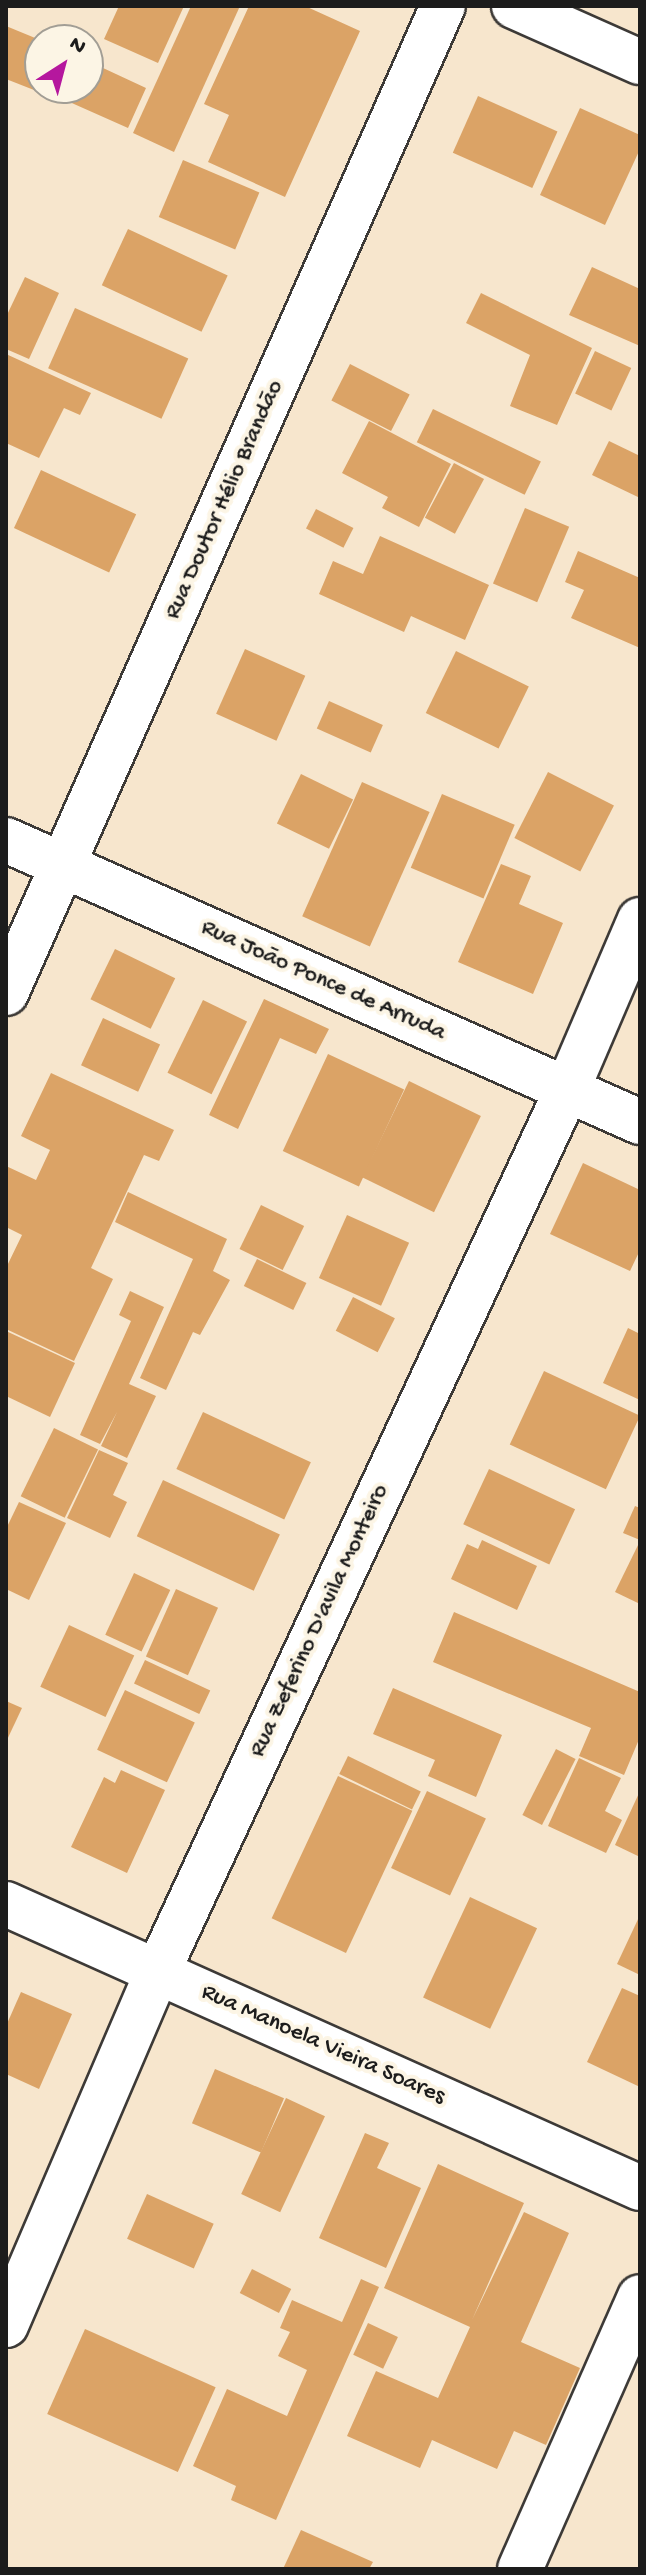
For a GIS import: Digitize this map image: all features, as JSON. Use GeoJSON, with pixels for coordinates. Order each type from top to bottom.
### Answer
{"type":"FeatureCollection","features":[{"type":"Feature","properties":{"kind":"street","name":"Rua Doutor Hélio Brandão"},"geometry":{"type":"LineString","coordinates":[[6,993],[443,6]]}},
{"type":"Feature","properties":{"kind":"street"},"geometry":{"type":"LineString","coordinates":[[514,6],[640,62]]}},
{"type":"Feature","properties":{"kind":"street","name":"Rua João Ponce de Arruda"},"geometry":{"type":"LineString","coordinates":[[6,840],[640,1122]]}},
{"type":"Feature","properties":{"kind":"street","name":"Rua Zeferino D'avila Monteiro"},"geometry":{"type":"LineString","coordinates":[[6,2325],[158,1971],[567,1090],[640,920]]}},
{"type":"Feature","properties":{"kind":"street","name":"Rua Manoela Vieira Soares"},"geometry":{"type":"LineString","coordinates":[[6,1904],[640,2188]]}},
{"type":"Feature","properties":{"kind":"street"},"geometry":{"type":"LineString","coordinates":[[520,2569],[640,2297]]}},
{"type":"Feature","properties":{"kind":"building"},"geometry":{"type":"Polygon","coordinates":[[[119,6],[184,6],[158,63],[104,39],[119,6]]]}},
{"type":"Feature","properties":{"kind":"building"},"geometry":{"type":"Polygon","coordinates":[[[191,6],[240,6],[174,152],[133,133],[191,6]]]}},
{"type":"Feature","properties":{"kind":"building"},"geometry":{"type":"Polygon","coordinates":[[[249,6],[305,6],[360,31],[285,197],[208,162],[229,115],[204,104],[249,6]]]}},
{"type":"Feature","properties":{"kind":"building"},"geometry":{"type":"Polygon","coordinates":[[[6,26],[24,33],[24,86],[6,79],[6,26]]]}},
{"type":"Feature","properties":{"kind":"building"},"geometry":{"type":"Polygon","coordinates":[[[104,68],[146,88],[128,128],[74,104],[104,104],[104,68]]]}},
{"type":"Feature","properties":{"kind":"building"},"geometry":{"type":"Polygon","coordinates":[[[478,96],[557,131],[532,188],[453,153],[478,96]]]}},
{"type":"Feature","properties":{"kind":"building"},"geometry":{"type":"Polygon","coordinates":[[[580,108],[640,135],[640,149],[605,225],[540,195],[580,108]]]}},
{"type":"Feature","properties":{"kind":"building"},"geometry":{"type":"Polygon","coordinates":[[[183,160],[259,192],[235,250],[159,217],[183,160]]]}},
{"type":"Feature","properties":{"kind":"building"},"geometry":{"type":"Polygon","coordinates":[[[128,229],[228,275],[201,332],[102,285],[128,229]]]}},
{"type":"Feature","properties":{"kind":"building"},"geometry":{"type":"Polygon","coordinates":[[[592,267],[640,289],[640,346],[569,315],[592,267]]]}},
{"type":"Feature","properties":{"kind":"building"},"geometry":{"type":"Polygon","coordinates":[[[25,277],[59,293],[29,359],[6,349],[6,317],[25,277]]]}},
{"type":"Feature","properties":{"kind":"building"},"geometry":{"type":"Polygon","coordinates":[[[481,293],[592,348],[557,425],[510,406],[530,355],[466,323],[481,293]]]}},
{"type":"Feature","properties":{"kind":"building"},"geometry":{"type":"Polygon","coordinates":[[[75,308],[188,358],[161,419],[48,368],[75,308]]]}},
{"type":"Feature","properties":{"kind":"building"},"geometry":{"type":"Polygon","coordinates":[[[595,351],[631,368],[611,411],[575,394],[595,351]]]}},
{"type":"Feature","properties":{"kind":"building"},"geometry":{"type":"Polygon","coordinates":[[[6,354],[91,393],[80,415],[64,408],[39,458],[6,443],[6,354]]]}},
{"type":"Feature","properties":{"kind":"building"},"geometry":{"type":"Polygon","coordinates":[[[350,364],[410,394],[391,431],[331,401],[350,364]]]}},
{"type":"Feature","properties":{"kind":"building"},"geometry":{"type":"Polygon","coordinates":[[[433,409],[541,462],[525,495],[417,442],[433,409]]]}},
{"type":"Feature","properties":{"kind":"building"},"geometry":{"type":"Polygon","coordinates":[[[369,421],[451,464],[419,527],[382,508],[388,497],[342,473],[369,421]]]}},
{"type":"Feature","properties":{"kind":"building"},"geometry":{"type":"Polygon","coordinates":[[[609,441],[640,456],[640,498],[592,475],[609,441]]]}},
{"type":"Feature","properties":{"kind":"building"},"geometry":{"type":"Polygon","coordinates":[[[454,463],[484,479],[455,534],[425,518],[454,463]]]}},
{"type":"Feature","properties":{"kind":"building"},"geometry":{"type":"Polygon","coordinates":[[[41,470],[136,514],[109,572],[14,528],[41,470]]]}},
{"type":"Feature","properties":{"kind":"building"},"geometry":{"type":"Polygon","coordinates":[[[525,508],[569,527],[537,602],[493,583],[525,508]]]}},
{"type":"Feature","properties":{"kind":"building"},"geometry":{"type":"Polygon","coordinates":[[[316,509],[353,528],[343,548],[306,529],[316,509]]]}},
{"type":"Feature","properties":{"kind":"building"},"geometry":{"type":"Polygon","coordinates":[[[380,536],[489,585],[465,640],[411,616],[404,632],[319,594],[333,561],[363,574],[380,536]]]}},
{"type":"Feature","properties":{"kind":"building"},"geometry":{"type":"Polygon","coordinates":[[[578,551],[640,578],[640,648],[571,618],[584,590],[565,582],[578,551]]]}},
{"type":"Feature","properties":{"kind":"building"},"geometry":{"type":"Polygon","coordinates":[[[245,649],[305,676],[276,741],[216,714],[245,649]]]}},
{"type":"Feature","properties":{"kind":"building"},"geometry":{"type":"Polygon","coordinates":[[[456,651],[529,687],[499,749],[426,713],[456,651]]]}},
{"type":"Feature","properties":{"kind":"building"},"geometry":{"type":"Polygon","coordinates":[[[329,701],[383,725],[371,752],[317,728],[329,701]]]}},
{"type":"Feature","properties":{"kind":"building"},"geometry":{"type":"Polygon","coordinates":[[[548,772],[614,806],[580,872],[514,838],[548,772]]]}},
{"type":"Feature","properties":{"kind":"building"},"geometry":{"type":"Polygon","coordinates":[[[301,774],[353,799],[329,849],[277,823],[301,774]]]}},
{"type":"Feature","properties":{"kind":"building"},"geometry":{"type":"Polygon","coordinates":[[[362,782],[430,812],[370,946],[302,916],[362,782]]]}},
{"type":"Feature","properties":{"kind":"building"},"geometry":{"type":"Polygon","coordinates":[[[442,794],[515,825],[483,899],[411,868],[442,794]]]}},
{"type":"Feature","properties":{"kind":"building"},"geometry":{"type":"Polygon","coordinates":[[[501,864],[531,876],[519,904],[563,923],[533,994],[458,962],[501,864]]]}},
{"type":"Feature","properties":{"kind":"building"},"geometry":{"type":"Polygon","coordinates":[[[115,949],[175,978],[151,1029],[90,999],[115,949]]]}},
{"type":"Feature","properties":{"kind":"building"},"geometry":{"type":"Polygon","coordinates":[[[264,999],[329,1029],[316,1054],[280,1038],[238,1129],[209,1115],[264,999]]]}},
{"type":"Feature","properties":{"kind":"building"},"geometry":{"type":"Polygon","coordinates":[[[203,1000],[247,1021],[212,1094],[167,1073],[203,1000]]]}},
{"type":"Feature","properties":{"kind":"building"},"geometry":{"type":"Polygon","coordinates":[[[103,1018],[160,1045],[138,1092],[81,1065],[103,1018]]]}},
{"type":"Feature","properties":{"kind":"building"},"geometry":{"type":"Polygon","coordinates":[[[328,1054],[404,1089],[359,1186],[283,1151],[328,1054]]]}},
{"type":"Feature","properties":{"kind":"building"},"geometry":{"type":"Polygon","coordinates":[[[51,1073],[174,1130],[159,1161],[144,1155],[91,1268],[113,1279],[74,1361],[6,1329],[6,1268],[22,1235],[6,1227],[6,1166],[36,1180],[50,1150],[21,1136],[51,1073]]]}},
{"type":"Feature","properties":{"kind":"building"},"geometry":{"type":"Polygon","coordinates":[[[409,1081],[481,1116],[434,1212],[362,1177],[409,1081]]]}},
{"type":"Feature","properties":{"kind":"building"},"geometry":{"type":"Polygon","coordinates":[[[583,1163],[640,1190],[640,1250],[630,1271],[550,1234],[583,1163]]]}},
{"type":"Feature","properties":{"kind":"building"},"geometry":{"type":"Polygon","coordinates":[[[128,1192],[227,1239],[213,1271],[230,1280],[200,1335],[193,1332],[166,1390],[140,1378],[193,1259],[115,1222],[128,1192]]]}},
{"type":"Feature","properties":{"kind":"building"},"geometry":{"type":"Polygon","coordinates":[[[261,1205],[304,1226],[283,1270],[240,1249],[261,1205]]]}},
{"type":"Feature","properties":{"kind":"building"},"geometry":{"type":"Polygon","coordinates":[[[347,1215],[409,1243],[381,1306],[319,1278],[347,1215]]]}},
{"type":"Feature","properties":{"kind":"building"},"geometry":{"type":"Polygon","coordinates":[[[257,1259],[306,1283],[293,1310],[244,1286],[257,1259]]]}},
{"type":"Feature","properties":{"kind":"building"},"geometry":{"type":"Polygon","coordinates":[[[130,1291],[164,1307],[129,1384],[156,1396],[127,1458],[101,1446],[117,1412],[100,1444],[80,1435],[131,1321],[119,1315],[130,1291]]]}},
{"type":"Feature","properties":{"kind":"building"},"geometry":{"type":"Polygon","coordinates":[[[353,1297],[395,1318],[378,1352],[336,1331],[353,1297]]]}},
{"type":"Feature","properties":{"kind":"building"},"geometry":{"type":"Polygon","coordinates":[[[628,1328],[640,1334],[640,1400],[603,1383],[628,1328]]]}},
{"type":"Feature","properties":{"kind":"building"},"geometry":{"type":"Polygon","coordinates":[[[6,1331],[75,1363],[50,1417],[6,1396],[6,1331]]]}},
{"type":"Feature","properties":{"kind":"building"},"geometry":{"type":"Polygon","coordinates":[[[544,1371],[640,1416],[606,1489],[510,1444],[544,1371]]]}},
{"type":"Feature","properties":{"kind":"building"},"geometry":{"type":"Polygon","coordinates":[[[203,1412],[311,1462],[284,1519],[176,1469],[203,1412]]]}},
{"type":"Feature","properties":{"kind":"building"},"geometry":{"type":"Polygon","coordinates":[[[54,1428],[98,1449],[65,1518],[21,1496],[54,1428]]]}},
{"type":"Feature","properties":{"kind":"building"},"geometry":{"type":"Polygon","coordinates":[[[99,1450],[128,1463],[113,1495],[127,1502],[110,1538],[67,1518],[99,1450]]]}},
{"type":"Feature","properties":{"kind":"building"},"geometry":{"type":"Polygon","coordinates":[[[489,1469],[575,1509],[549,1564],[463,1524],[489,1469]]]}},
{"type":"Feature","properties":{"kind":"building"},"geometry":{"type":"Polygon","coordinates":[[[163,1480],[280,1535],[254,1591],[137,1536],[163,1480]]]}},
{"type":"Feature","properties":{"kind":"building"},"geometry":{"type":"Polygon","coordinates":[[[19,1502],[66,1523],[29,1600],[6,1589],[6,1529],[19,1502]]]}},
{"type":"Feature","properties":{"kind":"building"},"geometry":{"type":"Polygon","coordinates":[[[635,1506],[640,1508],[640,1540],[623,1533],[635,1506]]]}},
{"type":"Feature","properties":{"kind":"building"},"geometry":{"type":"Polygon","coordinates":[[[482,1540],[537,1566],[517,1610],[451,1579],[467,1544],[478,1549],[482,1540]]]}},
{"type":"Feature","properties":{"kind":"building"},"geometry":{"type":"Polygon","coordinates":[[[640,1541],[640,1604],[615,1592],[640,1541]]]}},
{"type":"Feature","properties":{"kind":"building"},"geometry":{"type":"Polygon","coordinates":[[[134,1573],[170,1590],[142,1652],[105,1635],[134,1573]]]}},
{"type":"Feature","properties":{"kind":"building"},"geometry":{"type":"Polygon","coordinates":[[[176,1589],[218,1608],[188,1675],[146,1657],[176,1589]]]}},
{"type":"Feature","properties":{"kind":"building"},"geometry":{"type":"Polygon","coordinates":[[[454,1612],[640,1692],[640,1737],[624,1775],[579,1756],[591,1728],[433,1662],[454,1612]]]}},
{"type":"Feature","properties":{"kind":"building"},"geometry":{"type":"Polygon","coordinates":[[[69,1625],[134,1655],[106,1717],[40,1687],[69,1625]]]}},
{"type":"Feature","properties":{"kind":"building"},"geometry":{"type":"Polygon","coordinates":[[[145,1660],[210,1690],[199,1714],[134,1684],[145,1660]]]}},
{"type":"Feature","properties":{"kind":"building"},"geometry":{"type":"Polygon","coordinates":[[[393,1688],[502,1735],[476,1797],[428,1776],[435,1760],[373,1734],[393,1688]]]}},
{"type":"Feature","properties":{"kind":"building"},"geometry":{"type":"Polygon","coordinates":[[[125,1690],[195,1723],[167,1782],[97,1750],[125,1690]]]}},
{"type":"Feature","properties":{"kind":"building"},"geometry":{"type":"Polygon","coordinates":[[[6,1701],[22,1708],[6,1742],[6,1701]]]}},
{"type":"Feature","properties":{"kind":"building"},"geometry":{"type":"Polygon","coordinates":[[[556,1749],[576,1759],[542,1825],[522,1815],[556,1749]]]}},
{"type":"Feature","properties":{"kind":"building"},"geometry":{"type":"Polygon","coordinates":[[[348,1756],[421,1792],[412,1809],[339,1774],[348,1756]]]}},
{"type":"Feature","properties":{"kind":"building"},"geometry":{"type":"Polygon","coordinates":[[[579,1758],[621,1778],[605,1811],[622,1820],[606,1853],[548,1826],[579,1758]]]}},
{"type":"Feature","properties":{"kind":"building"},"geometry":{"type":"Polygon","coordinates":[[[121,1770],[165,1790],[127,1873],[71,1847],[104,1777],[115,1783],[121,1770]]]}},
{"type":"Feature","properties":{"kind":"building"},"geometry":{"type":"Polygon","coordinates":[[[338,1776],[412,1811],[346,1953],[272,1918],[338,1776]]]}},
{"type":"Feature","properties":{"kind":"building"},"geometry":{"type":"Polygon","coordinates":[[[427,1791],[486,1818],[450,1896],[391,1868],[427,1791]]]}},
{"type":"Feature","properties":{"kind":"building"},"geometry":{"type":"Polygon","coordinates":[[[640,1791],[640,1857],[615,1845],[640,1791]]]}},
{"type":"Feature","properties":{"kind":"building"},"geometry":{"type":"Polygon","coordinates":[[[470,1897],[537,1928],[490,2029],[423,1998],[470,1897]]]}},
{"type":"Feature","properties":{"kind":"building"},"geometry":{"type":"Polygon","coordinates":[[[640,1915],[640,1975],[617,1964],[640,1915]]]}},
{"type":"Feature","properties":{"kind":"building"},"geometry":{"type":"Polygon","coordinates":[[[622,1988],[640,1996],[640,2087],[587,2062],[622,1988]]]}},
{"type":"Feature","properties":{"kind":"building"},"geometry":{"type":"Polygon","coordinates":[[[21,1992],[72,2014],[39,2089],[6,2074],[6,2026],[21,1992]]]}},
{"type":"Feature","properties":{"kind":"building"},"geometry":{"type":"Polygon","coordinates":[[[215,2069],[284,2098],[261,2153],[192,2123],[215,2069]]]}},
{"type":"Feature","properties":{"kind":"building"},"geometry":{"type":"Polygon","coordinates":[[[286,2098],[325,2116],[280,2212],[241,2194],[286,2098]]]}},
{"type":"Feature","properties":{"kind":"building"},"geometry":{"type":"Polygon","coordinates":[[[365,2133],[389,2143],[377,2168],[421,2188],[386,2268],[319,2238],[365,2133]]]}},
{"type":"Feature","properties":{"kind":"building"},"geometry":{"type":"Polygon","coordinates":[[[438,2164],[524,2203],[472,2320],[524,2212],[569,2233],[521,2342],[580,2368],[546,2445],[514,2431],[497,2469],[432,2440],[420,2468],[347,2436],[376,2371],[438,2398],[470,2327],[384,2288],[438,2164]]]}},
{"type":"Feature","properties":{"kind":"building"},"geometry":{"type":"Polygon","coordinates":[[[147,2194],[214,2224],[194,2268],[127,2239],[147,2194]]]}},
{"type":"Feature","properties":{"kind":"building"},"geometry":{"type":"Polygon","coordinates":[[[252,2269],[291,2289],[279,2313],[240,2293],[252,2269]]]}},
{"type":"Feature","properties":{"kind":"building"},"geometry":{"type":"Polygon","coordinates":[[[361,2279],[379,2287],[276,2520],[231,2500],[236,2486],[193,2466],[227,2389],[287,2416],[307,2370],[278,2356],[290,2332],[280,2328],[292,2300],[342,2322],[361,2279]]]}},
{"type":"Feature","properties":{"kind":"building"},"geometry":{"type":"Polygon","coordinates":[[[368,2323],[398,2337],[383,2369],[353,2355],[368,2323]]]}},
{"type":"Feature","properties":{"kind":"building"},"geometry":{"type":"Polygon","coordinates":[[[85,2329],[216,2387],[178,2472],[47,2414],[85,2329]]]}},
{"type":"Feature","properties":{"kind":"building"},"geometry":{"type":"Polygon","coordinates":[[[301,2530],[373,2562],[369,2569],[283,2569],[301,2530]]]}}]}
